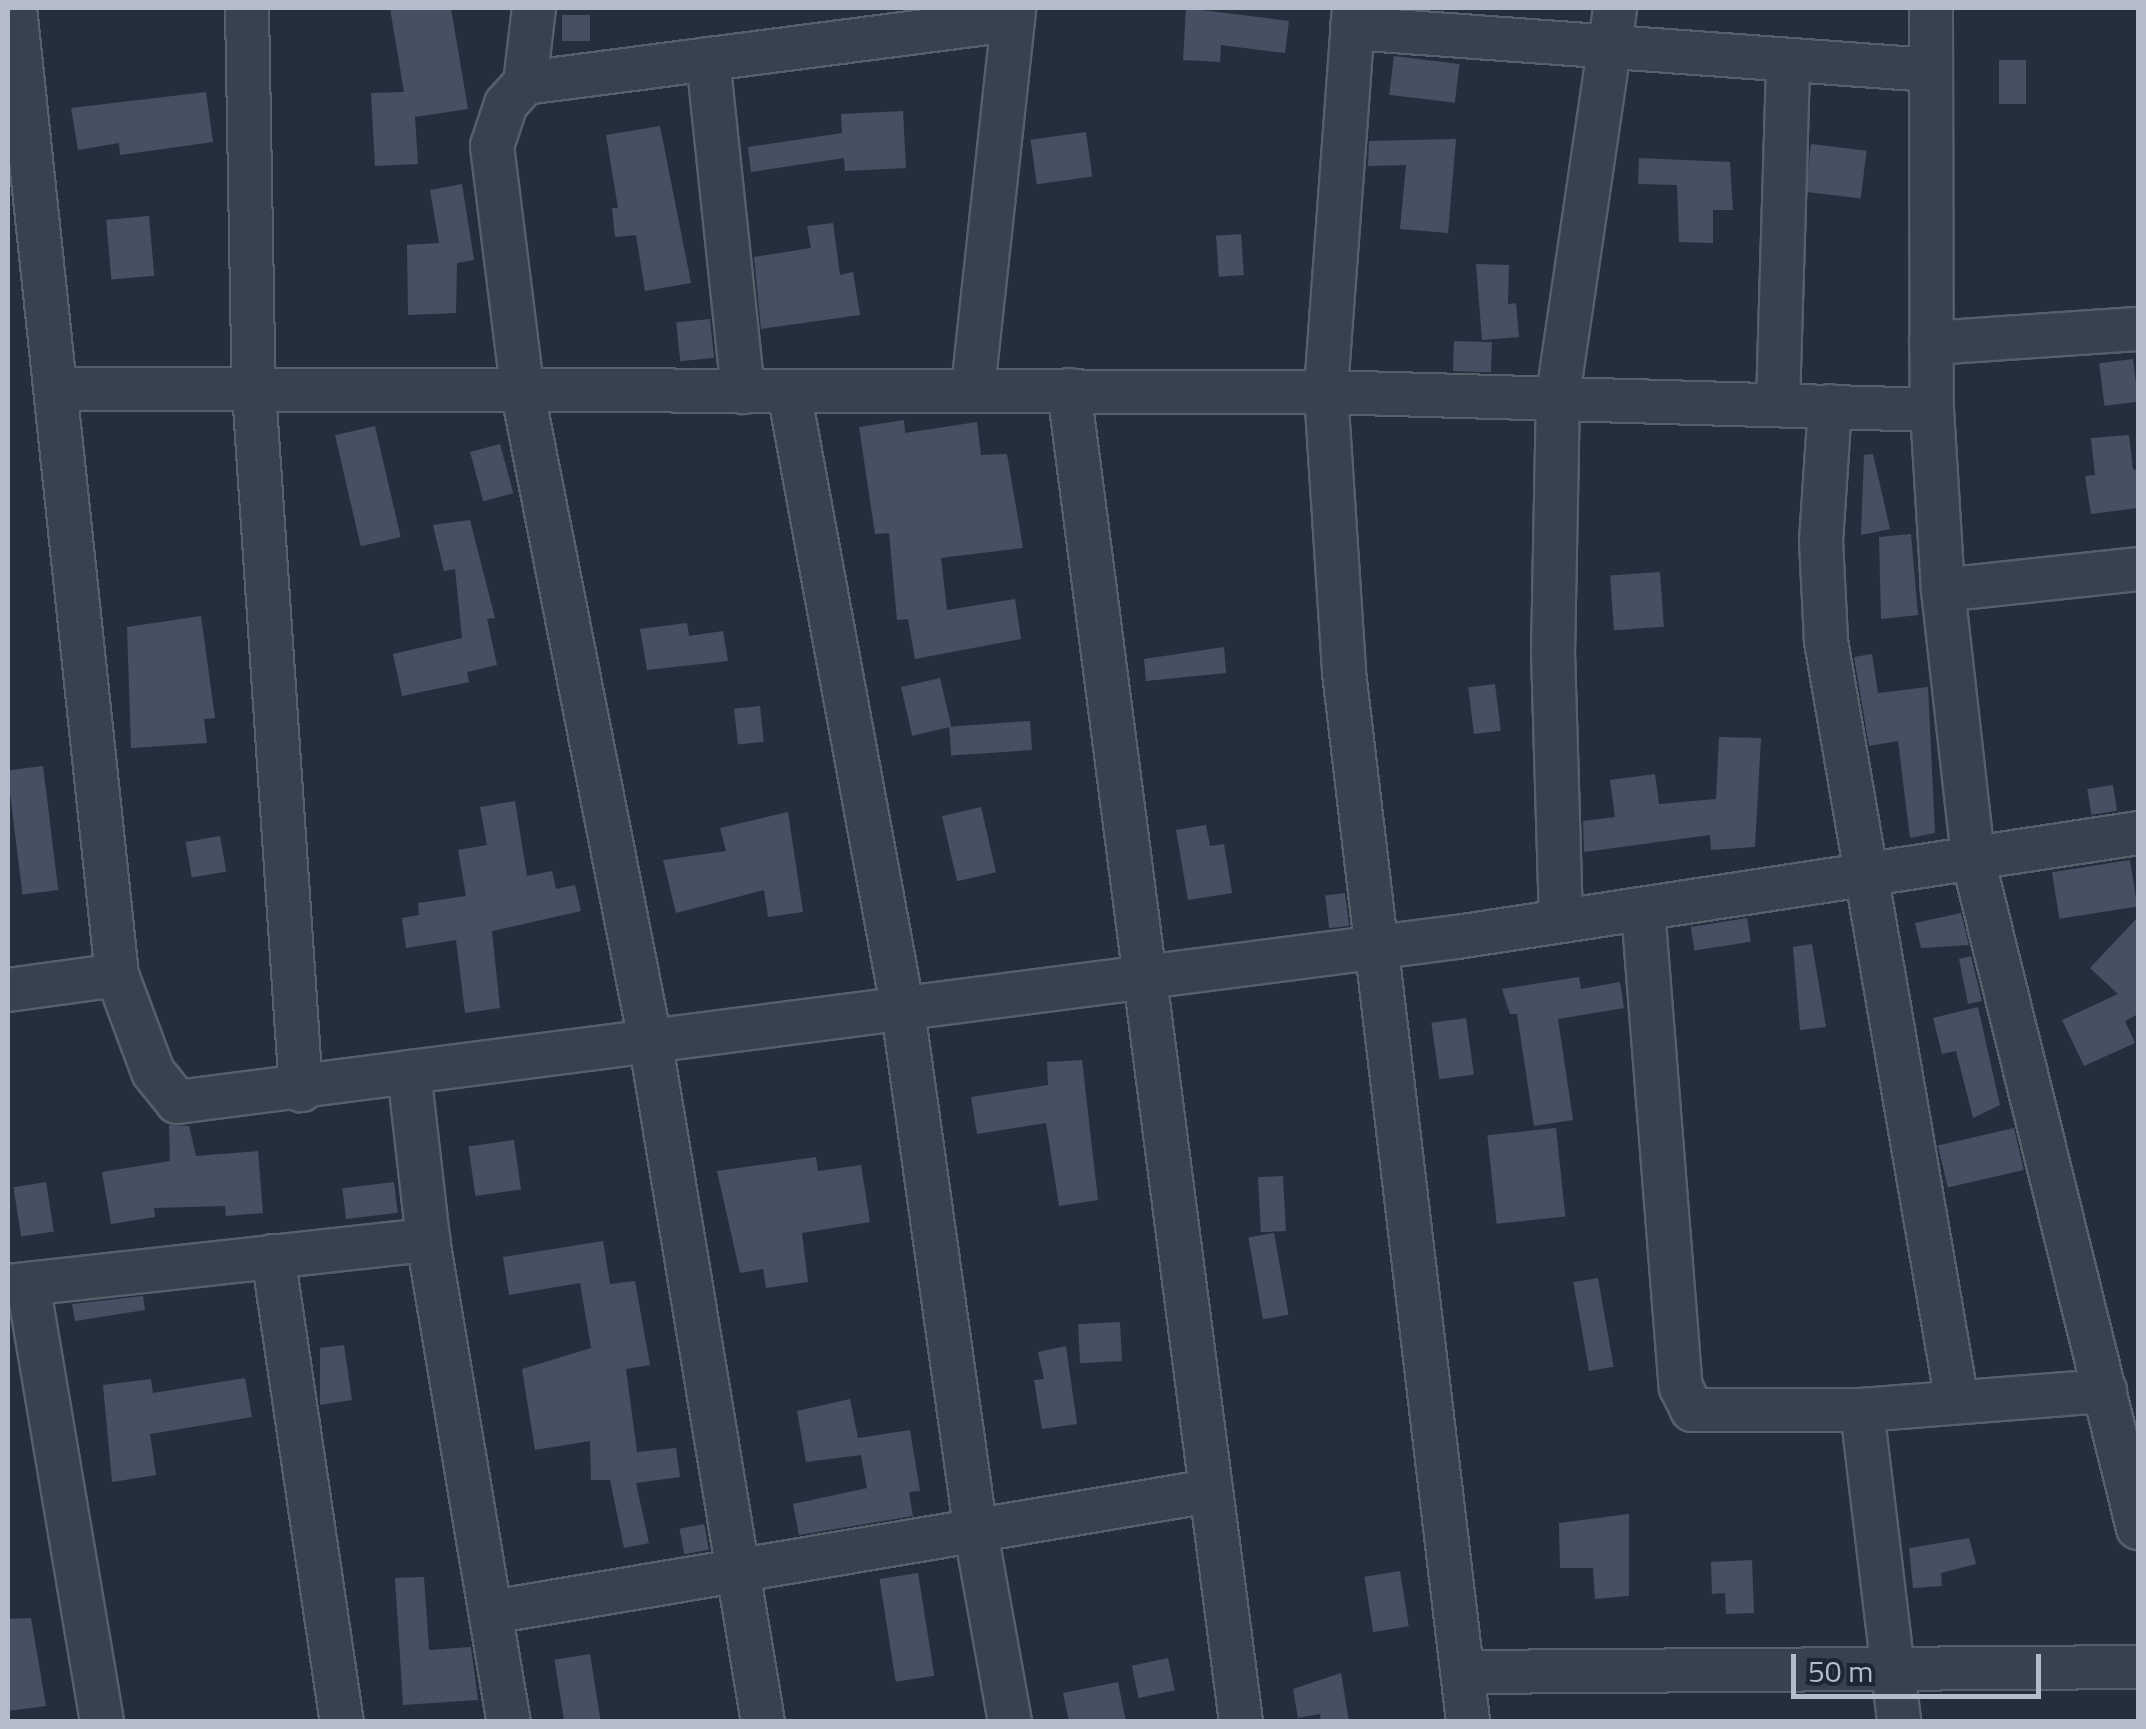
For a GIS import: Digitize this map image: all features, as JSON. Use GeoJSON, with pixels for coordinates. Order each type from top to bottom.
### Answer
{"type":"FeatureCollection","features":[{"type":"Feature","properties":{"kind":"street"},"geometry":{"type":"LineString","coordinates":[[15,8],[117,975],[153,1072],[176,1102],[302,1090],[409,1072],[651,1045],[1561,921],[2138,833]]}},
{"type":"Feature","properties":{"kind":"street"},"geometry":{"type":"LineString","coordinates":[[247,8],[254,391],[302,1090]]}},
{"type":"Feature","properties":{"kind":"street"},"geometry":{"type":"LineString","coordinates":[[534,8],[525,83],[496,122],[492,146],[522,394],[651,1045],[763,1722]]}},
{"type":"Feature","properties":{"kind":"street"},"geometry":{"type":"LineString","coordinates":[[1931,8],[1932,410],[1943,590],[1973,859],[2138,1528]]}},
{"type":"Feature","properties":{"kind":"street"},"geometry":{"type":"LineString","coordinates":[[525,83],[708,59],[798,27],[1013,14],[973,388]]}},
{"type":"Feature","properties":{"kind":"street"},"geometry":{"type":"LineString","coordinates":[[1468,1722],[1437,1417],[1375,946],[1344,672],[1326,392],[1353,18],[1612,26],[1788,61],[1930,70]]}},
{"type":"Feature","properties":{"kind":"street"},"geometry":{"type":"LineString","coordinates":[[1561,921],[1552,654],[1558,395],[1612,26]]}},
{"type":"Feature","properties":{"kind":"street"},"geometry":{"type":"LineString","coordinates":[[708,59],[742,392]]}},
{"type":"Feature","properties":{"kind":"street"},"geometry":{"type":"LineString","coordinates":[[1778,404],[1788,61]]}},
{"type":"Feature","properties":{"kind":"street"},"geometry":{"type":"LineString","coordinates":[[1932,343],[2138,329]]}},
{"type":"Feature","properties":{"kind":"street"},"geometry":{"type":"LineString","coordinates":[[56,389],[522,394],[973,388],[1558,395],[1932,410]]}},
{"type":"Feature","properties":{"kind":"street"},"geometry":{"type":"LineString","coordinates":[[1069,390],[1241,1722]]}},
{"type":"Feature","properties":{"kind":"street"},"geometry":{"type":"LineString","coordinates":[[788,392],[903,1011],[976,1533],[1010,1722]]}},
{"type":"Feature","properties":{"kind":"street"},"geometry":{"type":"LineString","coordinates":[[1830,406],[1820,589],[1833,692],[1870,874],[1957,1402]]}},
{"type":"Feature","properties":{"kind":"street"},"geometry":{"type":"LineString","coordinates":[[1943,590],[2138,570]]}},
{"type":"Feature","properties":{"kind":"street"},"geometry":{"type":"LineString","coordinates":[[1642,909],[1686,1402],[1708,1414],[1862,1410],[2105,1391]]}},
{"type":"Feature","properties":{"kind":"street"},"geometry":{"type":"LineString","coordinates":[[8,990],[117,975]]}},
{"type":"Feature","properties":{"kind":"street"},"geometry":{"type":"LineString","coordinates":[[409,1072],[428,1240],[508,1722]]}},
{"type":"Feature","properties":{"kind":"street"},"geometry":{"type":"LineString","coordinates":[[102,1722],[18,1285],[428,1240]]}},
{"type":"Feature","properties":{"kind":"street"},"geometry":{"type":"LineString","coordinates":[[272,1256],[342,1722]]}},
{"type":"Feature","properties":{"kind":"street"},"geometry":{"type":"LineString","coordinates":[[1862,1410],[1898,1722]]}},
{"type":"Feature","properties":{"kind":"street"},"geometry":{"type":"LineString","coordinates":[[492,1612],[1210,1491]]}},
{"type":"Feature","properties":{"kind":"street"},"geometry":{"type":"LineString","coordinates":[[1463,1672],[2138,1668]]}},
{"type":"Feature","properties":{"kind":"building"},"geometry":{"type":"Polygon","coordinates":[[[390,8],[451,8],[468,109],[415,117],[418,164],[375,166],[371,93],[404,92],[390,8]]]}},
{"type":"Feature","properties":{"kind":"building"},"geometry":{"type":"Polygon","coordinates":[[[1186,8],[1289,21],[1285,53],[1221,45],[1220,62],[1183,60],[1186,8]]]}},
{"type":"Feature","properties":{"kind":"building"},"geometry":{"type":"Polygon","coordinates":[[[562,15],[590,15],[590,41],[562,41],[562,15]]]}},
{"type":"Feature","properties":{"kind":"building"},"geometry":{"type":"Polygon","coordinates":[[[1394,56],[1460,64],[1455,103],[1389,95],[1394,56]]]}},
{"type":"Feature","properties":{"kind":"building"},"geometry":{"type":"Polygon","coordinates":[[[1999,60],[2026,60],[2026,104],[1999,104],[1999,60]]]}},
{"type":"Feature","properties":{"kind":"building"},"geometry":{"type":"Polygon","coordinates":[[[206,92],[213,142],[120,155],[119,143],[78,150],[71,108],[206,92]]]}},
{"type":"Feature","properties":{"kind":"building"},"geometry":{"type":"Polygon","coordinates":[[[903,111],[906,168],[845,171],[844,158],[751,172],[748,147],[842,133],[841,114],[903,111]]]}},
{"type":"Feature","properties":{"kind":"building"},"geometry":{"type":"Polygon","coordinates":[[[660,126],[691,283],[645,291],[636,235],[615,237],[612,208],[618,208],[606,135],[660,126]]]}},
{"type":"Feature","properties":{"kind":"building"},"geometry":{"type":"Polygon","coordinates":[[[1086,132],[1092,177],[1037,184],[1031,140],[1086,132]]]}},
{"type":"Feature","properties":{"kind":"building"},"geometry":{"type":"Polygon","coordinates":[[[1456,139],[1448,233],[1400,229],[1406,165],[1368,166],[1369,141],[1456,139]]]}},
{"type":"Feature","properties":{"kind":"building"},"geometry":{"type":"Polygon","coordinates":[[[1811,144],[1867,151],[1861,198],[1805,192],[1811,144]]]}},
{"type":"Feature","properties":{"kind":"building"},"geometry":{"type":"Polygon","coordinates":[[[1639,158],[1730,162],[1733,210],[1713,210],[1713,243],[1679,242],[1677,185],[1638,184],[1639,158]]]}},
{"type":"Feature","properties":{"kind":"building"},"geometry":{"type":"Polygon","coordinates":[[[462,184],[474,260],[457,263],[456,313],[408,315],[407,245],[439,243],[430,190],[462,184]]]}},
{"type":"Feature","properties":{"kind":"building"},"geometry":{"type":"Polygon","coordinates":[[[149,216],[154,276],[111,280],[106,220],[149,216]]]}},
{"type":"Feature","properties":{"kind":"building"},"geometry":{"type":"Polygon","coordinates":[[[833,223],[840,275],[853,272],[860,315],[761,329],[754,257],[811,248],[807,226],[833,223]]]}},
{"type":"Feature","properties":{"kind":"building"},"geometry":{"type":"Polygon","coordinates":[[[1241,234],[1244,275],[1219,277],[1216,236],[1241,234]]]}},
{"type":"Feature","properties":{"kind":"building"},"geometry":{"type":"Polygon","coordinates":[[[1476,264],[1509,265],[1508,304],[1516,303],[1519,337],[1482,340],[1476,264]]]}},
{"type":"Feature","properties":{"kind":"building"},"geometry":{"type":"Polygon","coordinates":[[[710,319],[714,358],[680,361],[676,323],[710,319]]]}},
{"type":"Feature","properties":{"kind":"building"},"geometry":{"type":"Polygon","coordinates":[[[1454,341],[1492,342],[1491,372],[1453,371],[1454,341]]]}},
{"type":"Feature","properties":{"kind":"building"},"geometry":{"type":"Polygon","coordinates":[[[2133,359],[2138,402],[2104,406],[2099,363],[2133,359]]]}},
{"type":"Feature","properties":{"kind":"building"},"geometry":{"type":"Polygon","coordinates":[[[904,420],[905,433],[977,422],[981,455],[1007,454],[1023,548],[941,558],[947,610],[1015,599],[1021,639],[915,659],[908,619],[897,620],[889,533],[875,534],[859,427],[904,420]]]}},
{"type":"Feature","properties":{"kind":"building"},"geometry":{"type":"Polygon","coordinates":[[[375,426],[401,537],[361,546],[335,435],[375,426]]]}},
{"type":"Feature","properties":{"kind":"building"},"geometry":{"type":"Polygon","coordinates":[[[2129,435],[2133,470],[2138,469],[2138,508],[2091,514],[2085,476],[2095,475],[2091,438],[2129,435]]]}},
{"type":"Feature","properties":{"kind":"building"},"geometry":{"type":"Polygon","coordinates":[[[500,444],[513,493],[483,501],[470,452],[500,444]]]}},
{"type":"Feature","properties":{"kind":"building"},"geometry":{"type":"Polygon","coordinates":[[[1873,454],[1890,529],[1861,535],[1864,455],[1873,454]]]}},
{"type":"Feature","properties":{"kind":"building"},"geometry":{"type":"Polygon","coordinates":[[[470,520],[495,618],[487,619],[497,665],[467,672],[469,682],[402,696],[393,654],[462,638],[455,569],[444,571],[433,525],[470,520]]]}},
{"type":"Feature","properties":{"kind":"building"},"geometry":{"type":"Polygon","coordinates":[[[1911,534],[1918,615],[1881,619],[1879,537],[1911,534]]]}},
{"type":"Feature","properties":{"kind":"building"},"geometry":{"type":"Polygon","coordinates":[[[1660,572],[1664,627],[1614,630],[1610,575],[1660,572]]]}},
{"type":"Feature","properties":{"kind":"building"},"geometry":{"type":"Polygon","coordinates":[[[201,616],[215,718],[204,719],[207,743],[131,748],[127,627],[201,616]]]}},
{"type":"Feature","properties":{"kind":"building"},"geometry":{"type":"Polygon","coordinates":[[[687,623],[689,636],[723,631],[728,661],[647,670],[640,629],[687,623]]]}},
{"type":"Feature","properties":{"kind":"building"},"geometry":{"type":"Polygon","coordinates":[[[1224,647],[1226,673],[1146,681],[1144,659],[1224,647]]]}},
{"type":"Feature","properties":{"kind":"building"},"geometry":{"type":"Polygon","coordinates":[[[1872,654],[1878,693],[1928,687],[1935,833],[1910,838],[1898,741],[1869,746],[1854,657],[1872,654]]]}},
{"type":"Feature","properties":{"kind":"building"},"geometry":{"type":"Polygon","coordinates":[[[940,678],[951,727],[912,736],[901,687],[940,678]]]}},
{"type":"Feature","properties":{"kind":"building"},"geometry":{"type":"Polygon","coordinates":[[[1495,684],[1501,731],[1474,734],[1468,687],[1495,684]]]}},
{"type":"Feature","properties":{"kind":"building"},"geometry":{"type":"Polygon","coordinates":[[[760,706],[764,742],[738,745],[734,709],[760,706]]]}},
{"type":"Feature","properties":{"kind":"building"},"geometry":{"type":"Polygon","coordinates":[[[1030,721],[1032,750],[951,756],[949,727],[1030,721]]]}},
{"type":"Feature","properties":{"kind":"building"},"geometry":{"type":"Polygon","coordinates":[[[1719,737],[1761,738],[1755,847],[1711,850],[1710,835],[1584,852],[1583,821],[1615,817],[1610,780],[1655,774],[1659,804],[1716,799],[1719,737]]]}},
{"type":"Feature","properties":{"kind":"building"},"geometry":{"type":"Polygon","coordinates":[[[43,766],[58,890],[23,894],[8,770],[43,766]]]}},
{"type":"Feature","properties":{"kind":"building"},"geometry":{"type":"Polygon","coordinates":[[[2113,785],[2117,811],[2091,815],[2087,789],[2113,785]]]}},
{"type":"Feature","properties":{"kind":"building"},"geometry":{"type":"Polygon","coordinates":[[[515,801],[527,876],[552,871],[556,889],[575,885],[581,911],[492,931],[500,1008],[465,1013],[456,940],[406,948],[402,918],[419,915],[418,903],[466,896],[458,850],[487,845],[480,807],[515,801]]]}},
{"type":"Feature","properties":{"kind":"building"},"geometry":{"type":"Polygon","coordinates":[[[981,807],[996,872],[957,881],[942,816],[981,807]]]}},
{"type":"Feature","properties":{"kind":"building"},"geometry":{"type":"Polygon","coordinates":[[[788,812],[803,912],[768,917],[764,890],[676,913],[663,860],[726,851],[720,828],[788,812]]]}},
{"type":"Feature","properties":{"kind":"building"},"geometry":{"type":"Polygon","coordinates":[[[1206,825],[1210,846],[1224,844],[1232,893],[1188,900],[1176,830],[1206,825]]]}},
{"type":"Feature","properties":{"kind":"building"},"geometry":{"type":"Polygon","coordinates":[[[220,836],[226,871],[192,878],[186,842],[220,836]]]}},
{"type":"Feature","properties":{"kind":"building"},"geometry":{"type":"Polygon","coordinates":[[[2130,860],[2137,906],[2059,919],[2052,872],[2130,860]]]}},
{"type":"Feature","properties":{"kind":"building"},"geometry":{"type":"Polygon","coordinates":[[[1345,893],[1349,926],[1329,928],[1325,895],[1345,893]]]}},
{"type":"Feature","properties":{"kind":"building"},"geometry":{"type":"Polygon","coordinates":[[[1961,913],[1969,945],[1921,948],[1915,923],[1961,913]]]}},
{"type":"Feature","properties":{"kind":"building"},"geometry":{"type":"Polygon","coordinates":[[[2138,917],[2138,1014],[2125,1021],[2135,1043],[2084,1066],[2062,1020],[2118,994],[2090,968],[2138,917]]]}},
{"type":"Feature","properties":{"kind":"building"},"geometry":{"type":"Polygon","coordinates":[[[1747,918],[1751,942],[1694,951],[1691,927],[1747,918]]]}},
{"type":"Feature","properties":{"kind":"building"},"geometry":{"type":"Polygon","coordinates":[[[1812,944],[1826,1027],[1800,1030],[1793,947],[1812,944]]]}},
{"type":"Feature","properties":{"kind":"building"},"geometry":{"type":"Polygon","coordinates":[[[1971,956],[1982,1001],[1968,1004],[1959,959],[1971,956]]]}},
{"type":"Feature","properties":{"kind":"building"},"geometry":{"type":"Polygon","coordinates":[[[1579,977],[1581,989],[1620,982],[1624,1008],[1558,1019],[1573,1120],[1534,1126],[1517,1014],[1510,1014],[1502,989],[1579,977]]]}},
{"type":"Feature","properties":{"kind":"building"},"geometry":{"type":"Polygon","coordinates":[[[1978,1007],[2000,1105],[1973,1118],[1956,1051],[1942,1054],[1933,1018],[1978,1007]]]}},
{"type":"Feature","properties":{"kind":"building"},"geometry":{"type":"Polygon","coordinates":[[[1466,1018],[1474,1074],[1439,1079],[1431,1023],[1466,1018]]]}},
{"type":"Feature","properties":{"kind":"building"},"geometry":{"type":"Polygon","coordinates":[[[1082,1060],[1098,1200],[1059,1206],[1046,1123],[977,1134],[971,1097],[1048,1085],[1047,1062],[1082,1060]]]}},
{"type":"Feature","properties":{"kind":"building"},"geometry":{"type":"Polygon","coordinates":[[[169,1125],[189,1126],[196,1156],[258,1151],[263,1213],[226,1216],[225,1206],[154,1208],[155,1217],[111,1224],[102,1172],[170,1161],[169,1125]]]}},
{"type":"Feature","properties":{"kind":"building"},"geometry":{"type":"Polygon","coordinates":[[[1556,1128],[1565,1217],[1497,1224],[1487,1135],[1556,1128]]]}},
{"type":"Feature","properties":{"kind":"building"},"geometry":{"type":"Polygon","coordinates":[[[2014,1128],[2024,1170],[1948,1187],[1938,1146],[2014,1128]]]}},
{"type":"Feature","properties":{"kind":"building"},"geometry":{"type":"Polygon","coordinates":[[[514,1140],[521,1190],[475,1196],[468,1146],[514,1140]]]}},
{"type":"Feature","properties":{"kind":"building"},"geometry":{"type":"Polygon","coordinates":[[[816,1157],[818,1171],[861,1165],[870,1222],[802,1233],[808,1282],[766,1288],[763,1269],[740,1273],[717,1171],[816,1157]]]}},
{"type":"Feature","properties":{"kind":"building"},"geometry":{"type":"Polygon","coordinates":[[[1283,1176],[1286,1231],[1261,1232],[1258,1177],[1283,1176]]]}},
{"type":"Feature","properties":{"kind":"building"},"geometry":{"type":"Polygon","coordinates":[[[46,1182],[54,1231],[21,1237],[13,1187],[46,1182]]]}},
{"type":"Feature","properties":{"kind":"building"},"geometry":{"type":"Polygon","coordinates":[[[394,1182],[398,1213],[346,1219],[342,1188],[394,1182]]]}},
{"type":"Feature","properties":{"kind":"building"},"geometry":{"type":"Polygon","coordinates":[[[1274,1233],[1288,1315],[1263,1319],[1248,1238],[1274,1233]]]}},
{"type":"Feature","properties":{"kind":"building"},"geometry":{"type":"Polygon","coordinates":[[[603,1241],[610,1284],[635,1281],[650,1365],[626,1369],[637,1452],[676,1448],[680,1477],[636,1483],[649,1543],[624,1548],[610,1480],[591,1480],[590,1441],[535,1450],[522,1369],[591,1348],[580,1283],[509,1295],[503,1257],[603,1241]]]}},
{"type":"Feature","properties":{"kind":"building"},"geometry":{"type":"Polygon","coordinates":[[[1598,1278],[1614,1367],[1589,1371],[1573,1282],[1598,1278]]]}},
{"type":"Feature","properties":{"kind":"building"},"geometry":{"type":"Polygon","coordinates":[[[143,1296],[145,1310],[75,1321],[72,1304],[143,1296]]]}},
{"type":"Feature","properties":{"kind":"building"},"geometry":{"type":"Polygon","coordinates":[[[1120,1322],[1122,1361],[1080,1363],[1078,1324],[1120,1322]]]}},
{"type":"Feature","properties":{"kind":"building"},"geometry":{"type":"Polygon","coordinates":[[[344,1345],[352,1400],[320,1405],[320,1348],[344,1345]]]}},
{"type":"Feature","properties":{"kind":"building"},"geometry":{"type":"Polygon","coordinates":[[[1066,1346],[1077,1424],[1042,1429],[1034,1380],[1044,1379],[1038,1352],[1066,1346]]]}},
{"type":"Feature","properties":{"kind":"building"},"geometry":{"type":"Polygon","coordinates":[[[245,1378],[252,1417],[150,1434],[156,1475],[112,1482],[103,1385],[151,1379],[153,1393],[245,1378]]]}},
{"type":"Feature","properties":{"kind":"building"},"geometry":{"type":"Polygon","coordinates":[[[850,1399],[858,1438],[910,1430],[920,1491],[909,1492],[913,1516],[799,1535],[793,1504],[867,1488],[861,1455],[806,1462],[797,1411],[850,1399]]]}},
{"type":"Feature","properties":{"kind":"building"},"geometry":{"type":"Polygon","coordinates":[[[1629,1514],[1629,1596],[1595,1599],[1593,1568],[1560,1568],[1559,1523],[1629,1514]]]}},
{"type":"Feature","properties":{"kind":"building"},"geometry":{"type":"Polygon","coordinates":[[[704,1524],[709,1550],[684,1554],[679,1529],[704,1524]]]}},
{"type":"Feature","properties":{"kind":"building"},"geometry":{"type":"Polygon","coordinates":[[[1969,1538],[1976,1564],[1941,1573],[1942,1586],[1913,1588],[1909,1548],[1969,1538]]]}},
{"type":"Feature","properties":{"kind":"building"},"geometry":{"type":"Polygon","coordinates":[[[1752,1560],[1754,1613],[1726,1614],[1725,1593],[1712,1594],[1711,1562],[1752,1560]]]}},
{"type":"Feature","properties":{"kind":"building"},"geometry":{"type":"Polygon","coordinates":[[[1400,1571],[1409,1626],[1373,1632],[1364,1577],[1400,1571]]]}},
{"type":"Feature","properties":{"kind":"building"},"geometry":{"type":"Polygon","coordinates":[[[918,1573],[934,1676],[896,1682],[879,1579],[918,1573]]]}},
{"type":"Feature","properties":{"kind":"building"},"geometry":{"type":"Polygon","coordinates":[[[424,1577],[429,1650],[471,1647],[478,1700],[403,1705],[395,1578],[424,1577]]]}},
{"type":"Feature","properties":{"kind":"building"},"geometry":{"type":"Polygon","coordinates":[[[31,1618],[46,1706],[8,1711],[8,1619],[31,1618]]]}},
{"type":"Feature","properties":{"kind":"building"},"geometry":{"type":"Polygon","coordinates":[[[590,1654],[601,1722],[564,1722],[554,1660],[590,1654]]]}},
{"type":"Feature","properties":{"kind":"building"},"geometry":{"type":"Polygon","coordinates":[[[1168,1658],[1175,1690],[1139,1698],[1132,1666],[1168,1658]]]}},
{"type":"Feature","properties":{"kind":"building"},"geometry":{"type":"Polygon","coordinates":[[[1341,1673],[1349,1722],[1321,1722],[1320,1714],[1298,1718],[1293,1689],[1341,1673]]]}},
{"type":"Feature","properties":{"kind":"building"},"geometry":{"type":"Polygon","coordinates":[[[1118,1682],[1126,1722],[1069,1722],[1063,1693],[1118,1682]]]}}]}
